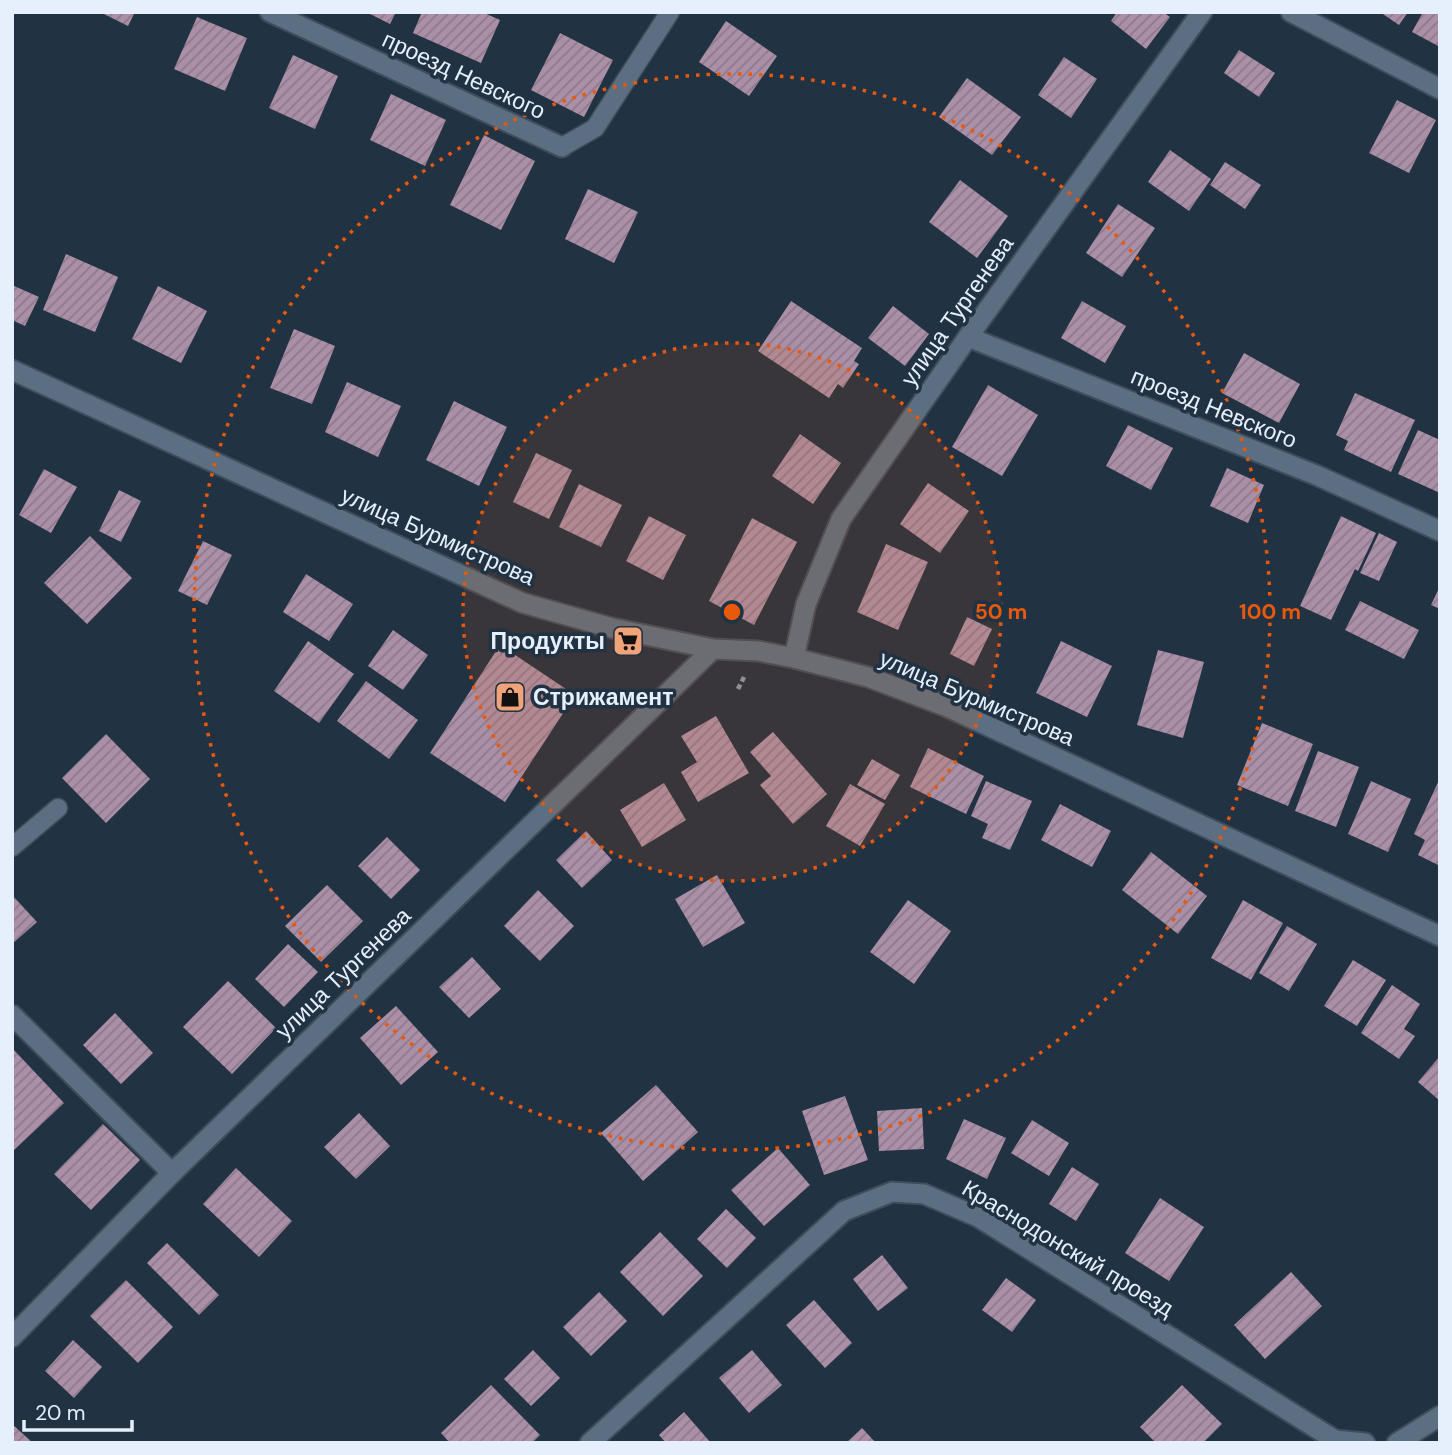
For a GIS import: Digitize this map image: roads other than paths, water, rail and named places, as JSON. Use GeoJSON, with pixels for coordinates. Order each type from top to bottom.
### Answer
{"type":"FeatureCollection","features":[{"type":"Feature","properties":{"kind":"street","name":"проезд Невского"},"geometry":{"type":"LineString","coordinates":[[270,12],[562,146]]}},
{"type":"Feature","properties":{"kind":"street","name":"улица Тургенева"},"geometry":{"type":"LineString","coordinates":[[794,658],[806,604],[841,519],[968,337],[1202,12]]}},
{"type":"Feature","properties":{"kind":"street"},"geometry":{"type":"LineString","coordinates":[[1291,12],[1440,89]]}},
{"type":"Feature","properties":{"kind":"street","name":"проезд Невского"},"geometry":{"type":"LineString","coordinates":[[968,337],[1316,475],[1440,531]]}},
{"type":"Feature","properties":{"kind":"street","name":"улица Бурмистрова"},"geometry":{"type":"LineString","coordinates":[[12,370],[523,603],[612,628],[713,649],[758,651],[794,658],[868,677],[946,706],[1440,936]]}},
{"type":"Feature","properties":{"kind":"street","name":"улица Тургенева"},"geometry":{"type":"LineString","coordinates":[[12,1337],[172,1173],[713,649]]}},
{"type":"Feature","properties":{"kind":"street"},"geometry":{"type":"LineString","coordinates":[[12,1015],[172,1173]]}},
{"type":"Feature","properties":{"kind":"street","name":"Краснодонский проезд"},"geometry":{"type":"LineString","coordinates":[[590,1443],[844,1211],[892,1192],[924,1194],[978,1217],[1332,1441]]}},
{"type":"Feature","properties":{"kind":"street"},"geometry":{"type":"LineString","coordinates":[[1397,1443],[1440,1416]]}},
{"type":"Feature","properties":{"kind":"street"},"geometry":{"type":"LineString","coordinates":[[1332,1441],[1365,1443]]}},
{"type":"Feature","properties":{"kind":"lane"},"geometry":{"type":"LineString","coordinates":[[562,146],[595,128],[670,12]]}},
{"type":"Feature","properties":{"kind":"lane"},"geometry":{"type":"LineString","coordinates":[[12,847],[58,808]]}},
{"type":"Feature","properties":{"kind":"place","name":"Продукты"},"geometry":{"type":"Point","coordinates":[628,641]}},
{"type":"Feature","properties":{"kind":"place","name":"Стрижамент"},"geometry":{"type":"Point","coordinates":[510,697]}}]}
